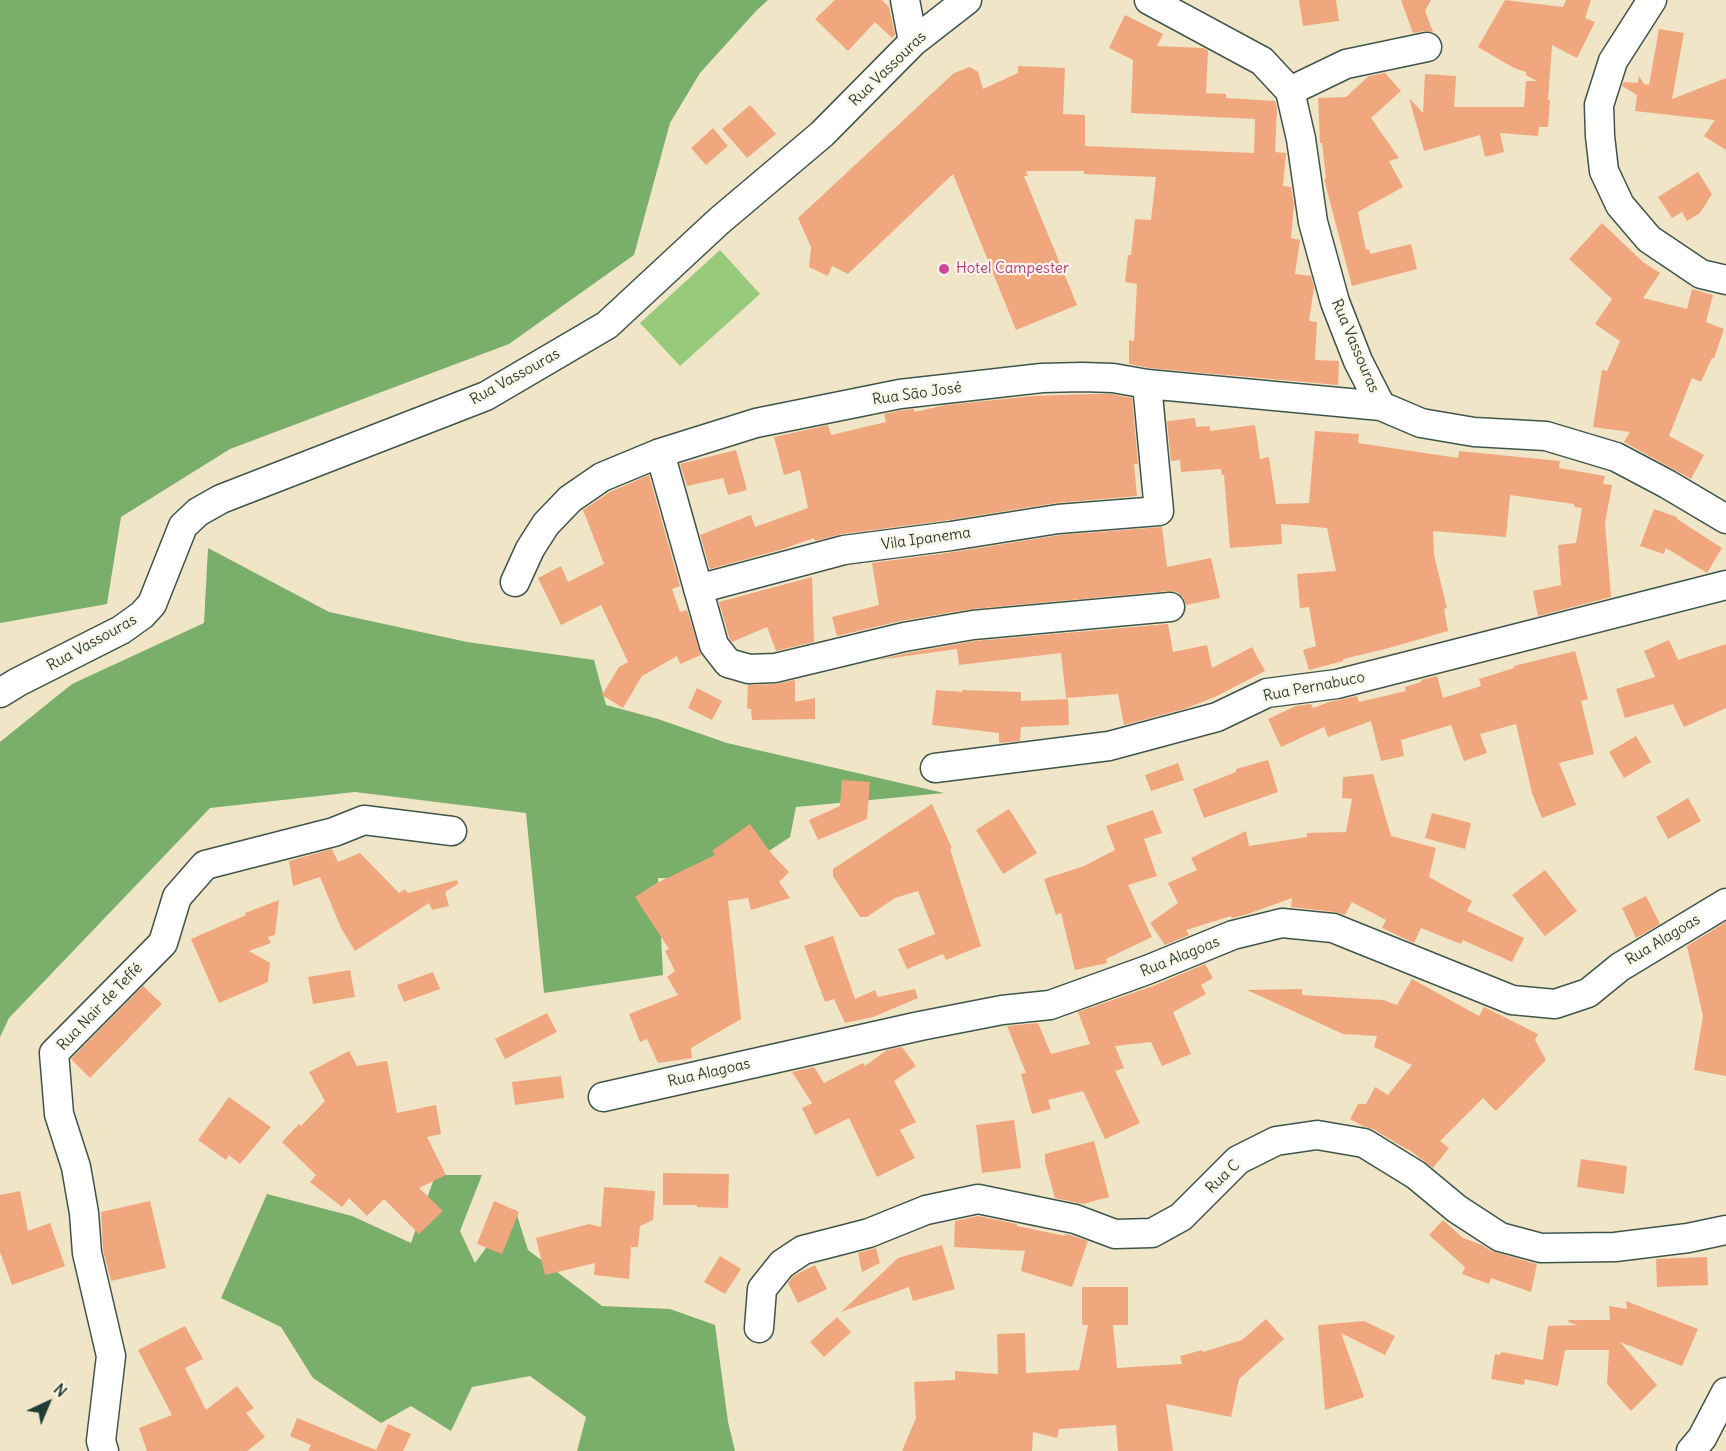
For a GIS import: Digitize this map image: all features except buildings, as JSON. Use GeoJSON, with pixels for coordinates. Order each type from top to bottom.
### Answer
{"type":"FeatureCollection","features":[{"type":"Feature","properties":{"kind":"street"},"geometry":{"type":"LineString","coordinates":[[905,0],[913,42]]}},
{"type":"Feature","properties":{"kind":"street","name":"Rua Vassouras"},"geometry":{"type":"LineString","coordinates":[[0,693],[122,630],[142,615],[152,604],[183,526],[198,512],[221,499],[486,396],[607,325],[719,221],[822,134],[913,42],[967,0]]}},
{"type":"Feature","properties":{"kind":"street"},"geometry":{"type":"LineString","coordinates":[[1149,0],[1262,61],[1290,91],[1346,64],[1427,47]]}},
{"type":"Feature","properties":{"kind":"street"},"geometry":{"type":"LineString","coordinates":[[1652,0],[1613,62],[1599,105],[1599,136],[1604,171],[1620,205],[1649,240],[1701,274],[1726,280]]}},
{"type":"Feature","properties":{"kind":"street","name":"Rua Vassouras"},"geometry":{"type":"LineString","coordinates":[[1290,91],[1301,139],[1313,222],[1335,302],[1358,361],[1381,406],[1421,423],[1474,432],[1546,436],[1616,458],[1666,483],[1726,519]]}},
{"type":"Feature","properties":{"kind":"street","name":"Rua São José"},"geometry":{"type":"LineString","coordinates":[[515,582],[530,549],[546,524],[570,499],[602,477],[660,453],[756,423],[900,394],[1062,377],[1113,378],[1147,384],[1381,406]]}},
{"type":"Feature","properties":{"kind":"street","name":"Vila Ipanema"},"geometry":{"type":"LineString","coordinates":[[698,589],[844,549],[1058,519],[1159,511],[1147,384]]}},
{"type":"Feature","properties":{"kind":"street"},"geometry":{"type":"LineString","coordinates":[[660,453],[714,645],[728,663],[749,669],[775,668],[904,637],[973,625],[1170,607]]}},
{"type":"Feature","properties":{"kind":"street","name":"Rua Pernabuco"},"geometry":{"type":"LineString","coordinates":[[935,768],[1110,746],[1217,717],[1267,693],[1337,684],[1726,585]]}},
{"type":"Feature","properties":{"kind":"street","name":"Rua Nair de Teffé"},"geometry":{"type":"LineString","coordinates":[[104,1451],[101,1441],[111,1356],[87,1253],[84,1213],[76,1167],[58,1114],[54,1053],[163,943],[177,897],[205,865],[334,832],[364,820],[452,831]]}},
{"type":"Feature","properties":{"kind":"street","name":"Rua Alagoas"},"geometry":{"type":"LineString","coordinates":[[603,1097],[920,1026],[1002,1010],[1050,1005],[1148,970],[1233,935],[1282,923],[1333,928],[1512,1000],[1555,1004],[1588,993],[1620,967],[1726,903]]}},
{"type":"Feature","properties":{"kind":"street","name":"Rua C"},"geometry":{"type":"LineString","coordinates":[[759,1328],[762,1289],[782,1264],[803,1250],[869,1233],[926,1210],[978,1199],[1074,1219],[1116,1234],[1152,1233],[1181,1217],[1238,1160],[1276,1141],[1317,1135],[1364,1143],[1416,1175],[1457,1209],[1500,1237],[1541,1248],[1615,1247],[1688,1238],[1726,1230]]}},
{"type":"Feature","properties":{"kind":"street"},"geometry":{"type":"LineString","coordinates":[[1691,1451],[1702,1438],[1726,1392]]}},
{"type":"Feature","properties":{"kind":"green space"},"geometry":{"type":"Polygon","coordinates":[[[0,0],[768,0],[700,73],[670,123],[634,255],[509,344],[230,449],[121,517],[107,604],[0,623],[0,0]]]}},
{"type":"Feature","properties":{"kind":"green space"},"geometry":{"type":"Polygon","coordinates":[[[720,250],[760,294],[680,366],[640,323],[720,250]]]}},
{"type":"Feature","properties":{"kind":"green space"},"geometry":{"type":"Polygon","coordinates":[[[208,548],[329,612],[467,642],[594,660],[606,705],[658,719],[727,743],[944,793],[796,807],[790,837],[725,880],[658,878],[663,975],[544,993],[526,813],[355,792],[210,808],[9,1018],[0,1037],[0,742],[72,684],[204,623],[208,548]]]}},
{"type":"Feature","properties":{"kind":"green space"},"geometry":{"type":"Polygon","coordinates":[[[482,1175],[460,1231],[475,1263],[515,1209],[528,1250],[602,1306],[670,1309],[715,1325],[728,1422],[735,1451],[577,1451],[586,1417],[530,1376],[472,1387],[451,1431],[411,1406],[381,1423],[313,1378],[281,1327],[221,1298],[267,1194],[352,1216],[411,1243],[435,1176],[482,1175]]]}},
{"type":"Feature","properties":{"kind":"place","name":"Hotel Campester"},"geometry":{"type":"Point","coordinates":[944,269]}}]}
